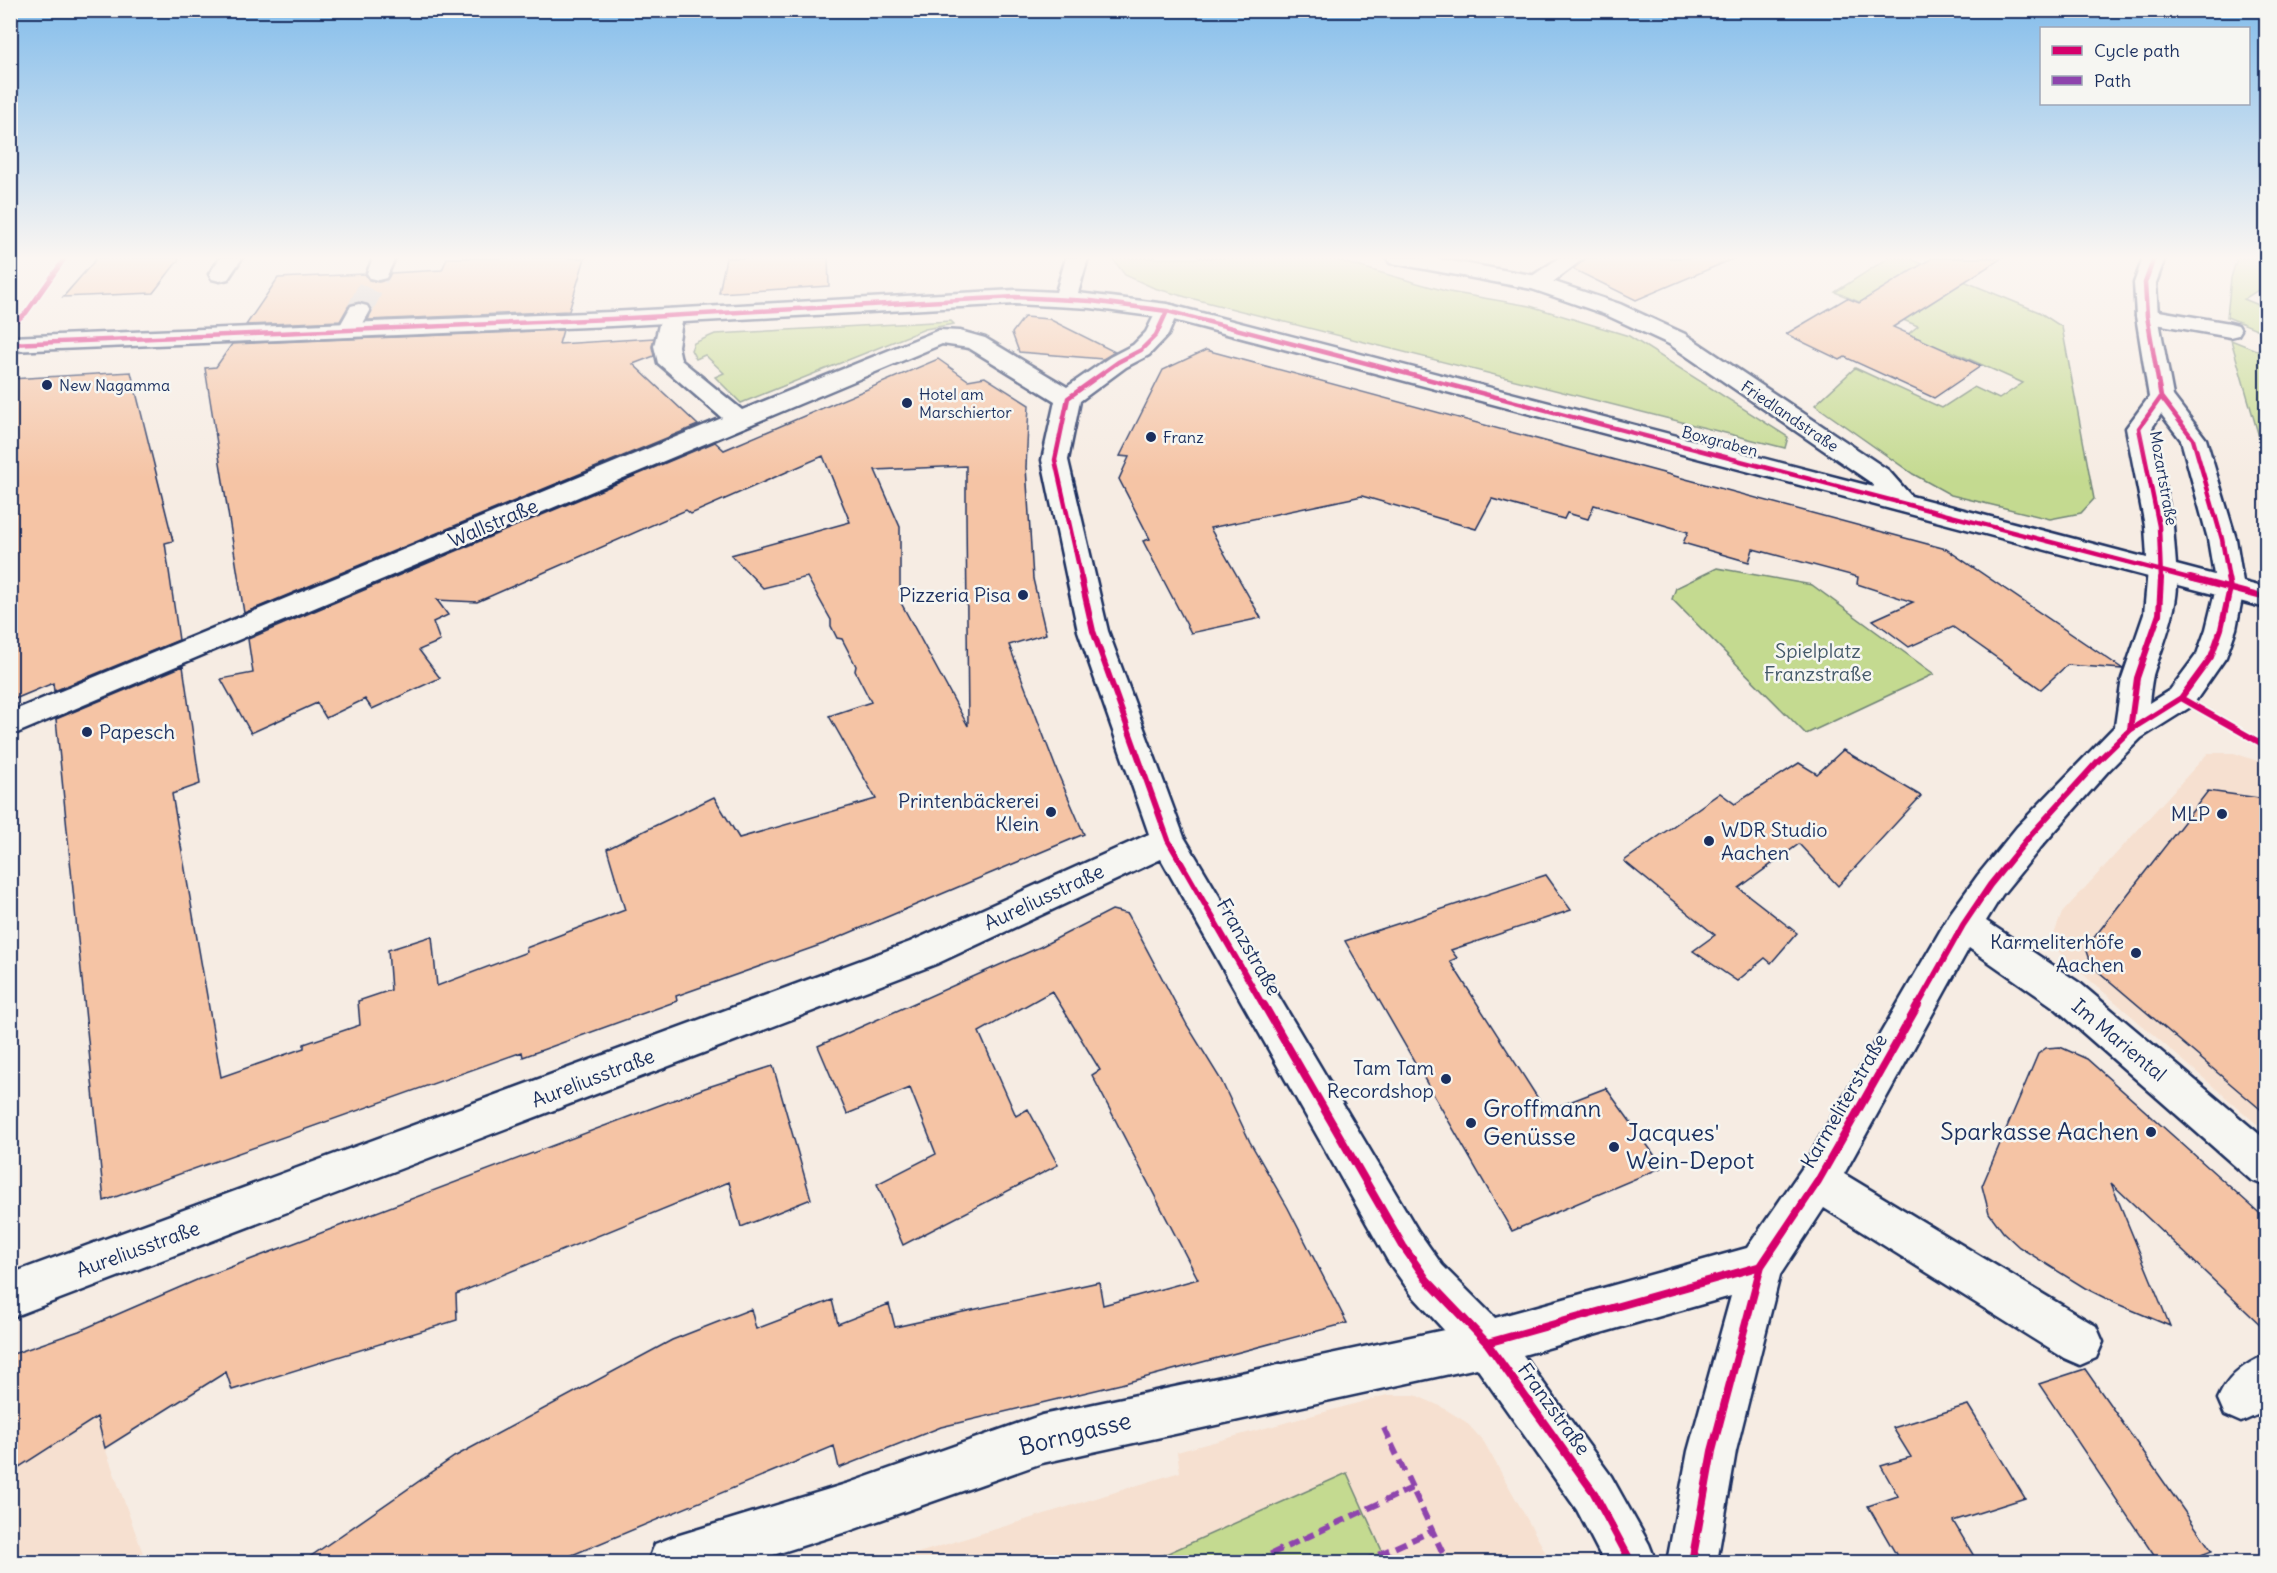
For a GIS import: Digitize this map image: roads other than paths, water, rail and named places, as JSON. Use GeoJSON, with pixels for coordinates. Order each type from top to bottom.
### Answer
{"type":"FeatureCollection","features":[{"type":"Feature","properties":{"kind":"street","name":"Boxgraben"},"geometry":{"type":"LineString","coordinates":[[10,344],[191,331]]}},
{"type":"Feature","properties":{"kind":"street"},"geometry":{"type":"LineString","coordinates":[[669,331],[666,346],[670,363],[739,420]]}},
{"type":"Feature","properties":{"kind":"street"},"geometry":{"type":"LineString","coordinates":[[1068,398],[1119,362],[1141,350],[1158,331]]}},
{"type":"Feature","properties":{"kind":"street","name":"Boxgraben"},"geometry":{"type":"LineString","coordinates":[[1245,331],[2266,598]]}},
{"type":"Feature","properties":{"kind":"street","name":"Friedlandstraße"},"geometry":{"type":"LineString","coordinates":[[1661,331],[1677,339],[1879,476],[1900,502]]}},
{"type":"Feature","properties":{"kind":"street","name":"Mozartstraße"},"geometry":{"type":"LineString","coordinates":[[2150,331],[2161,397],[2193,439],[2222,539],[2230,588]]}},
{"type":"Feature","properties":{"kind":"street","name":"Wallstraße"},"geometry":{"type":"LineString","coordinates":[[10,725],[939,337],[960,338],[977,343],[1068,398]]}},
{"type":"Feature","properties":{"kind":"street","name":"Mozartstraße"},"geometry":{"type":"LineString","coordinates":[[2161,397],[2139,428],[2159,526],[2162,570]]}},
{"type":"Feature","properties":{"kind":"street","name":"Franzstraße"},"geometry":{"type":"LineString","coordinates":[[1068,398],[1055,460],[1093,631],[1168,840],[1403,1246],[1427,1280],[1487,1343],[1594,1493],[1631,1563]]}},
{"type":"Feature","properties":{"kind":"street"},"geometry":{"type":"LineString","coordinates":[[2130,730],[2137,678],[2159,614],[2162,570]]}},
{"type":"Feature","properties":{"kind":"street","name":"Karmeliterstraße"},"geometry":{"type":"LineString","coordinates":[[1692,1563],[1712,1451],[1761,1266],[1818,1181],[1963,925],[1990,885],[2029,837],[2098,761],[2130,730],[2181,698],[2211,657],[2221,629],[2230,588]]}},
{"type":"Feature","properties":{"kind":"street","name":"Aureliusstraße"},"geometry":{"type":"LineString","coordinates":[[10,1296],[923,953],[1168,840]]}},
{"type":"Feature","properties":{"kind":"street","name":"Im Mariental"},"geometry":{"type":"LineString","coordinates":[[1963,925],[2068,996],[2266,1166]]}},
{"type":"Feature","properties":{"kind":"street"},"geometry":{"type":"LineString","coordinates":[[1818,1181],[2080,1342]]}},
{"type":"Feature","properties":{"kind":"street"},"geometry":{"type":"LineString","coordinates":[[1487,1343],[1761,1266]]}},
{"type":"Feature","properties":{"kind":"street","name":"Borngasse"},"geometry":{"type":"LineString","coordinates":[[673,1563],[849,1507],[1042,1439],[1487,1343]]}},
{"type":"Feature","properties":{"kind":"place","name":"New Nagamma"},"geometry":{"type":"Point","coordinates":[47,385]}},
{"type":"Feature","properties":{"kind":"place","name":"Hotel am Marschiertor"},"geometry":{"type":"Point","coordinates":[907,403]}},
{"type":"Feature","properties":{"kind":"place","name":"Franz"},"geometry":{"type":"Point","coordinates":[1151,437]}},
{"type":"Feature","properties":{"kind":"place","name":"Pizzeria Pisa"},"geometry":{"type":"Point","coordinates":[1023,595]}},
{"type":"Feature","properties":{"kind":"place","name":"Papesch"},"geometry":{"type":"Point","coordinates":[87,732]}},
{"type":"Feature","properties":{"kind":"place","name":"Printenbäckerei Klein"},"geometry":{"type":"Point","coordinates":[1051,812]}},
{"type":"Feature","properties":{"kind":"place","name":"MLP"},"geometry":{"type":"Point","coordinates":[2222,814]}},
{"type":"Feature","properties":{"kind":"place","name":"WDR Studio Aachen"},"geometry":{"type":"Point","coordinates":[1709,841]}},
{"type":"Feature","properties":{"kind":"place","name":"Karmeliterhöfe Aachen"},"geometry":{"type":"Point","coordinates":[2136,953]}},
{"type":"Feature","properties":{"kind":"place","name":"Tam Tam Recordshop"},"geometry":{"type":"Point","coordinates":[1446,1079]}},
{"type":"Feature","properties":{"kind":"place","name":"Groffmann Genüsse"},"geometry":{"type":"Point","coordinates":[1471,1123]}},
{"type":"Feature","properties":{"kind":"place","name":"Sparkasse Aachen"},"geometry":{"type":"Point","coordinates":[2151,1132]}},
{"type":"Feature","properties":{"kind":"place","name":"Jacques' Wein-Depot"},"geometry":{"type":"Point","coordinates":[1614,1147]}},
{"type":"Feature","properties":{"kind":"park label","name":"Spielplatz Franzstraße"},"geometry":{"type":"Point","coordinates":[1818,662]}}]}
